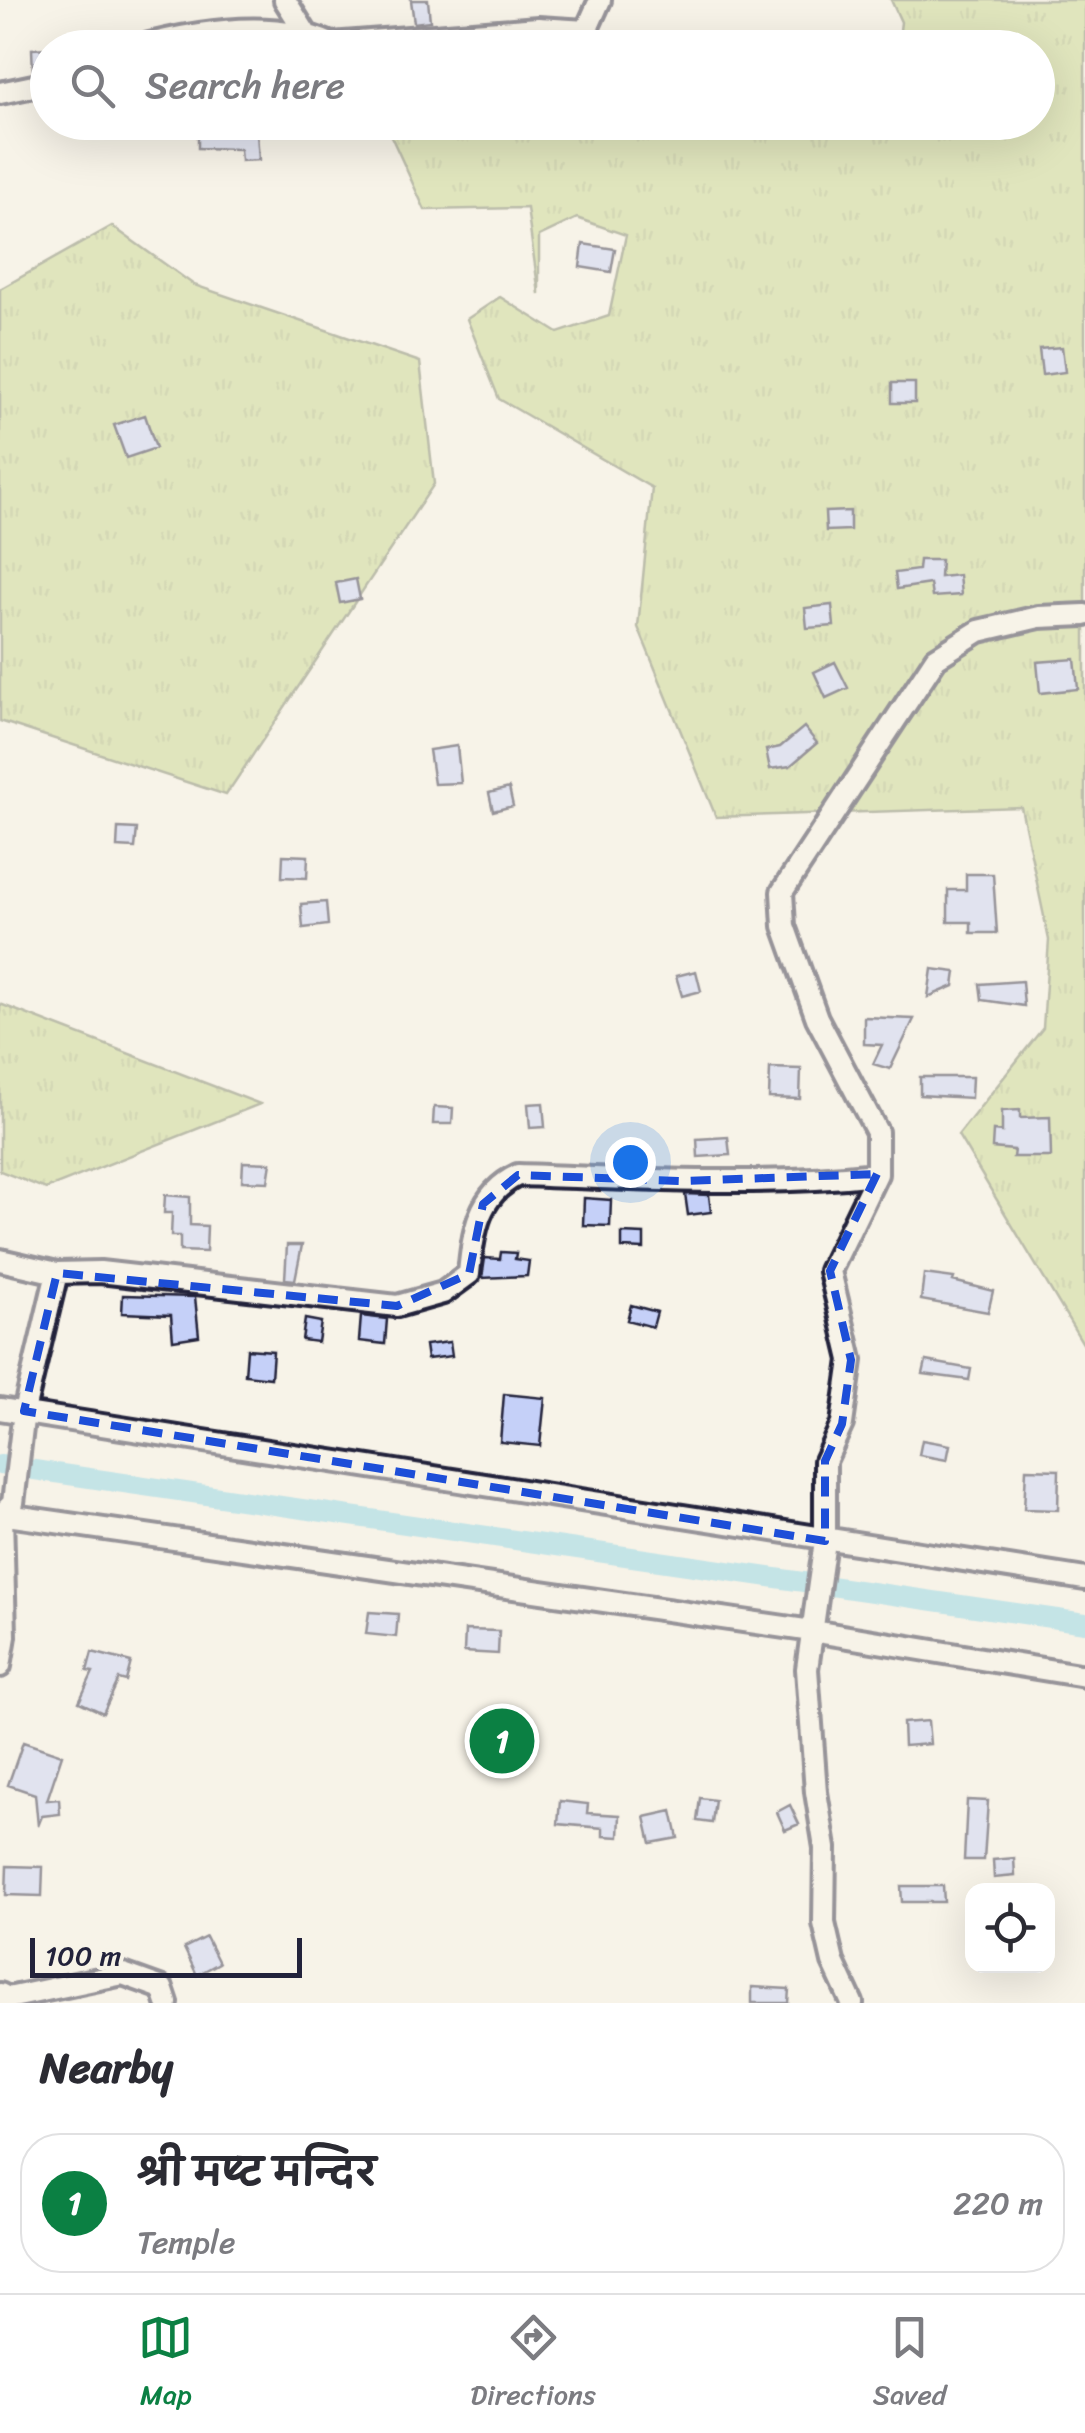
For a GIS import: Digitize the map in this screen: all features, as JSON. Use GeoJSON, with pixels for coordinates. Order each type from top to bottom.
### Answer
{"type":"FeatureCollection","features":[{"type":"Feature","properties":{"kind":"street"},"geometry":{"type":"LineString","coordinates":[[285,0],[303,30]]}},
{"type":"Feature","properties":{"kind":"street"},"geometry":{"type":"LineString","coordinates":[[587,30],[600,0]]}},
{"type":"Feature","properties":{"kind":"street"},"geometry":{"type":"LineString","coordinates":[[512,30],[562,30]]}},
{"type":"Feature","properties":{"kind":"street"},"geometry":{"type":"LineString","coordinates":[[0,93],[30,86]]}},
{"type":"Feature","properties":{"kind":"street"},"geometry":{"type":"LineString","coordinates":[[852,2003],[833,1962],[824,1923],[826,1848],[807,1702],[824,1546],[826,1461],[842,1424],[851,1360],[830,1271],[877,1174],[877,1132],[816,1018],[784,926],[782,892],[936,658],[979,631],[1038,617],[1085,615]]}},
{"type":"Feature","properties":{"kind":"street"},"geometry":{"type":"LineString","coordinates":[[0,1260],[57,1273],[100,1272],[398,1306],[442,1293],[469,1274],[483,1204],[497,1185],[518,1174],[682,1181],[829,1180],[877,1174]]}},
{"type":"Feature","properties":{"kind":"street"},"geometry":{"type":"LineString","coordinates":[[0,1666],[6,1636],[5,1510],[57,1273]]}},
{"type":"Feature","properties":{"kind":"street"},"geometry":{"type":"LineString","coordinates":[[0,1409],[24,1421],[824,1546],[1085,1579]]}},
{"type":"Feature","properties":{"kind":"street"},"geometry":{"type":"LineString","coordinates":[[5,1510],[813,1626],[1085,1676]]}},
{"type":"Feature","properties":{"kind":"street"},"geometry":{"type":"LineString","coordinates":[[0,1994],[8,1998],[123,1974],[162,1988],[167,2003]]}},
{"type":"Feature","properties":{"kind":"highlighted area"},"geometry":{"type":"Polygon","coordinates":[[[877,1174],[830,1271],[851,1360],[842,1424],[825,1461],[825,1541],[24,1411],[57,1273],[397,1306],[469,1274],[483,1204],[518,1175],[682,1181],[877,1174]]]}},
{"type":"Feature","properties":{"kind":"green space"},"geometry":{"type":"Polygon","coordinates":[[[891,0],[1085,0],[1085,1347],[958,1135],[1043,1028],[1049,940],[1021,807],[716,817],[638,627],[652,488],[499,399],[467,319],[500,297],[558,333],[609,316],[626,235],[577,218],[539,236],[539,294],[527,208],[425,210],[393,140],[1055,140],[1055,30],[900,30],[901,22],[891,0]]]}},
{"type":"Feature","properties":{"kind":"green space"},"geometry":{"type":"Polygon","coordinates":[[[112,226],[194,285],[420,362],[434,484],[226,795],[0,721],[0,289],[112,226]]]}},
{"type":"Feature","properties":{"kind":"green space"},"geometry":{"type":"Polygon","coordinates":[[[0,1004],[260,1104],[46,1189],[0,1171],[0,1004]]]}},
{"type":"Feature","properties":{"kind":"building"},"geometry":{"type":"Polygon","coordinates":[[[411,0],[428,0],[430,21],[414,23],[411,0]]]}},
{"type":"Feature","properties":{"kind":"building"},"geometry":{"type":"Polygon","coordinates":[[[198,140],[258,140],[259,160],[241,161],[240,149],[198,148],[198,140]]]}},
{"type":"Feature","properties":{"kind":"building"},"geometry":{"type":"Polygon","coordinates":[[[583,244],[615,249],[611,272],[580,267],[583,244]]]}},
{"type":"Feature","properties":{"kind":"building"},"geometry":{"type":"Polygon","coordinates":[[[1062,347],[1065,372],[1042,375],[1039,349],[1062,347]]]}},
{"type":"Feature","properties":{"kind":"building"},"geometry":{"type":"Polygon","coordinates":[[[892,383],[915,383],[915,403],[892,403],[892,383]]]}},
{"type":"Feature","properties":{"kind":"building"},"geometry":{"type":"Polygon","coordinates":[[[145,415],[156,448],[126,458],[114,425],[145,415]]]}},
{"type":"Feature","properties":{"kind":"building"},"geometry":{"type":"Polygon","coordinates":[[[850,511],[850,530],[826,531],[825,512],[850,511]]]}},
{"type":"Feature","properties":{"kind":"building"},"geometry":{"type":"Polygon","coordinates":[[[919,560],[941,560],[940,577],[959,575],[961,595],[932,597],[930,584],[897,589],[895,573],[918,570],[919,560]]]}},
{"type":"Feature","properties":{"kind":"building"},"geometry":{"type":"Polygon","coordinates":[[[356,579],[360,599],[340,603],[336,583],[356,579]]]}},
{"type":"Feature","properties":{"kind":"building"},"geometry":{"type":"Polygon","coordinates":[[[832,605],[834,626],[807,628],[805,608],[832,605]]]}},
{"type":"Feature","properties":{"kind":"building"},"geometry":{"type":"Polygon","coordinates":[[[1075,659],[1078,689],[1040,693],[1037,662],[1075,659]]]}},
{"type":"Feature","properties":{"kind":"building"},"geometry":{"type":"Polygon","coordinates":[[[835,662],[848,688],[826,698],[814,672],[835,662]]]}},
{"type":"Feature","properties":{"kind":"building"},"geometry":{"type":"Polygon","coordinates":[[[804,727],[817,743],[790,766],[770,769],[766,750],[780,747],[804,727]]]}},
{"type":"Feature","properties":{"kind":"building"},"geometry":{"type":"Polygon","coordinates":[[[457,746],[461,783],[434,784],[429,750],[457,746]]]}},
{"type":"Feature","properties":{"kind":"building"},"geometry":{"type":"Polygon","coordinates":[[[509,788],[513,806],[493,811],[489,793],[509,788]]]}},
{"type":"Feature","properties":{"kind":"building"},"geometry":{"type":"Polygon","coordinates":[[[118,828],[137,829],[135,848],[117,847],[118,828]]]}},
{"type":"Feature","properties":{"kind":"building"},"geometry":{"type":"Polygon","coordinates":[[[283,855],[308,856],[307,878],[282,877],[283,855]]]}},
{"type":"Feature","properties":{"kind":"building"},"geometry":{"type":"Polygon","coordinates":[[[966,874],[993,874],[997,933],[971,933],[971,922],[948,922],[948,890],[966,890],[966,874]]]}},
{"type":"Feature","properties":{"kind":"building"},"geometry":{"type":"Polygon","coordinates":[[[326,902],[328,925],[303,928],[301,904],[326,902]]]}},
{"type":"Feature","properties":{"kind":"building"},"geometry":{"type":"Polygon","coordinates":[[[932,969],[956,972],[954,986],[928,997],[932,969]]]}},
{"type":"Feature","properties":{"kind":"building"},"geometry":{"type":"Polygon","coordinates":[[[696,971],[701,991],[682,996],[676,976],[696,971]]]}},
{"type":"Feature","properties":{"kind":"building"},"geometry":{"type":"Polygon","coordinates":[[[1022,981],[1024,1006],[982,1000],[980,984],[1022,981]]]}},
{"type":"Feature","properties":{"kind":"building"},"geometry":{"type":"Polygon","coordinates":[[[864,1017],[914,1019],[890,1069],[873,1064],[882,1045],[864,1044],[864,1017]]]}},
{"type":"Feature","properties":{"kind":"building"},"geometry":{"type":"Polygon","coordinates":[[[770,1068],[801,1069],[800,1099],[769,1098],[770,1068]]]}},
{"type":"Feature","properties":{"kind":"building"},"geometry":{"type":"Polygon","coordinates":[[[920,1077],[972,1077],[971,1098],[920,1095],[920,1077]]]}},
{"type":"Feature","properties":{"kind":"building"},"geometry":{"type":"Polygon","coordinates":[[[543,1103],[545,1127],[530,1128],[528,1104],[543,1103]]]}},
{"type":"Feature","properties":{"kind":"building"},"geometry":{"type":"Polygon","coordinates":[[[434,1107],[453,1108],[452,1124],[433,1124],[434,1107]]]}},
{"type":"Feature","properties":{"kind":"building"},"geometry":{"type":"Polygon","coordinates":[[[1020,1110],[1020,1118],[1050,1117],[1051,1157],[1013,1157],[1014,1150],[992,1148],[993,1131],[1002,1132],[1002,1111],[1020,1110]]]}},
{"type":"Feature","properties":{"kind":"building"},"geometry":{"type":"Polygon","coordinates":[[[728,1137],[730,1155],[698,1157],[697,1139],[728,1137]]]}},
{"type":"Feature","properties":{"kind":"building"},"geometry":{"type":"Polygon","coordinates":[[[243,1162],[271,1163],[268,1182],[242,1181],[243,1162]]]}},
{"type":"Feature","properties":{"kind":"building"},"geometry":{"type":"Polygon","coordinates":[[[685,1194],[709,1195],[711,1212],[688,1215],[685,1194]]]}},
{"type":"Feature","properties":{"kind":"building"},"geometry":{"type":"Polygon","coordinates":[[[165,1195],[190,1197],[190,1225],[207,1226],[206,1252],[180,1251],[180,1236],[171,1236],[172,1213],[164,1213],[165,1195]]]}},
{"type":"Feature","properties":{"kind":"building"},"geometry":{"type":"Polygon","coordinates":[[[584,1198],[611,1200],[610,1226],[583,1225],[584,1198]]]}},
{"type":"Feature","properties":{"kind":"building"},"geometry":{"type":"Polygon","coordinates":[[[622,1233],[644,1234],[644,1249],[622,1248],[622,1233]]]}},
{"type":"Feature","properties":{"kind":"building"},"geometry":{"type":"Polygon","coordinates":[[[287,1245],[302,1245],[295,1280],[285,1279],[287,1245]]]}},
{"type":"Feature","properties":{"kind":"building"},"geometry":{"type":"Polygon","coordinates":[[[501,1252],[516,1253],[515,1259],[529,1261],[527,1276],[482,1278],[485,1258],[500,1259],[501,1252]]]}},
{"type":"Feature","properties":{"kind":"building"},"geometry":{"type":"Polygon","coordinates":[[[924,1274],[954,1278],[953,1281],[993,1291],[988,1312],[921,1300],[924,1274]]]}},
{"type":"Feature","properties":{"kind":"building"},"geometry":{"type":"Polygon","coordinates":[[[123,1295],[195,1297],[199,1336],[173,1340],[171,1315],[122,1313],[123,1295]]]}},
{"type":"Feature","properties":{"kind":"building"},"geometry":{"type":"Polygon","coordinates":[[[631,1305],[657,1312],[653,1327],[627,1320],[631,1305]]]}},
{"type":"Feature","properties":{"kind":"building"},"geometry":{"type":"Polygon","coordinates":[[[361,1316],[387,1319],[385,1344],[359,1341],[361,1316]]]}},
{"type":"Feature","properties":{"kind":"building"},"geometry":{"type":"Polygon","coordinates":[[[305,1319],[321,1322],[318,1342],[302,1340],[305,1319]]]}},
{"type":"Feature","properties":{"kind":"building"},"geometry":{"type":"Polygon","coordinates":[[[450,1342],[452,1356],[427,1359],[425,1345],[450,1342]]]}},
{"type":"Feature","properties":{"kind":"building"},"geometry":{"type":"Polygon","coordinates":[[[247,1349],[273,1351],[271,1378],[245,1375],[247,1349]]]}},
{"type":"Feature","properties":{"kind":"building"},"geometry":{"type":"Polygon","coordinates":[[[926,1361],[971,1369],[969,1380],[923,1374],[926,1361]]]}},
{"type":"Feature","properties":{"kind":"building"},"geometry":{"type":"Polygon","coordinates":[[[504,1394],[545,1398],[540,1446],[500,1442],[504,1394]]]}},
{"type":"Feature","properties":{"kind":"building"},"geometry":{"type":"Polygon","coordinates":[[[922,1440],[950,1445],[947,1460],[919,1455],[922,1440]]]}},
{"type":"Feature","properties":{"kind":"building"},"geometry":{"type":"Polygon","coordinates":[[[1026,1469],[1059,1470],[1058,1510],[1024,1509],[1026,1469]]]}},
{"type":"Feature","properties":{"kind":"building"},"geometry":{"type":"Polygon","coordinates":[[[369,1612],[398,1614],[396,1637],[366,1634],[369,1612]]]}},
{"type":"Feature","properties":{"kind":"building"},"geometry":{"type":"Polygon","coordinates":[[[465,1630],[499,1631],[498,1654],[464,1652],[465,1630]]]}},
{"type":"Feature","properties":{"kind":"building"},"geometry":{"type":"Polygon","coordinates":[[[92,1652],[131,1662],[126,1681],[119,1679],[103,1713],[79,1702],[93,1672],[87,1671],[92,1652]]]}},
{"type":"Feature","properties":{"kind":"building"},"geometry":{"type":"Polygon","coordinates":[[[928,1721],[930,1744],[904,1746],[903,1723],[928,1721]]]}},
{"type":"Feature","properties":{"kind":"building"},"geometry":{"type":"Polygon","coordinates":[[[23,1742],[62,1755],[47,1800],[59,1799],[60,1814],[42,1816],[38,1826],[35,1794],[8,1785],[23,1742]]]}},
{"type":"Feature","properties":{"kind":"building"},"geometry":{"type":"Polygon","coordinates":[[[700,1798],[715,1800],[712,1823],[697,1821],[700,1798]]]}},
{"type":"Feature","properties":{"kind":"building"},"geometry":{"type":"Polygon","coordinates":[[[967,1800],[988,1801],[984,1860],[964,1860],[967,1800]]]}},
{"type":"Feature","properties":{"kind":"building"},"geometry":{"type":"Polygon","coordinates":[[[560,1801],[588,1804],[587,1813],[620,1815],[619,1837],[603,1836],[603,1828],[558,1824],[560,1801]]]}},
{"type":"Feature","properties":{"kind":"building"},"geometry":{"type":"Polygon","coordinates":[[[790,1805],[799,1824],[785,1830],[777,1812],[790,1805]]]}},
{"type":"Feature","properties":{"kind":"building"},"geometry":{"type":"Polygon","coordinates":[[[672,1811],[678,1838],[651,1843],[645,1817],[672,1811]]]}},
{"type":"Feature","properties":{"kind":"building"},"geometry":{"type":"Polygon","coordinates":[[[1014,1858],[1015,1876],[994,1878],[993,1860],[1014,1858]]]}},
{"type":"Feature","properties":{"kind":"building"},"geometry":{"type":"Polygon","coordinates":[[[7,1866],[43,1867],[42,1896],[6,1895],[7,1866]]]}},
{"type":"Feature","properties":{"kind":"building"},"geometry":{"type":"Polygon","coordinates":[[[901,1886],[943,1886],[944,1902],[902,1902],[901,1886]]]}},
{"type":"Feature","properties":{"kind":"building"},"geometry":{"type":"Polygon","coordinates":[[[206,1937],[219,1963],[197,1975],[184,1948],[206,1937]]]}},
{"type":"Feature","properties":{"kind":"building"},"geometry":{"type":"Polygon","coordinates":[[[752,1987],[789,1989],[788,2003],[752,2003],[752,1987]]]}},
{"type":"Feature","properties":{"kind":"waterway"},"geometry":{"type":"LineString","coordinates":[[0,1465],[1085,1623]]}},
{"type":"Feature","properties":{"kind":"place","name":"श्री मष्ट मन्दिर"},"geometry":{"type":"Point","coordinates":[502,1741]}}]}
